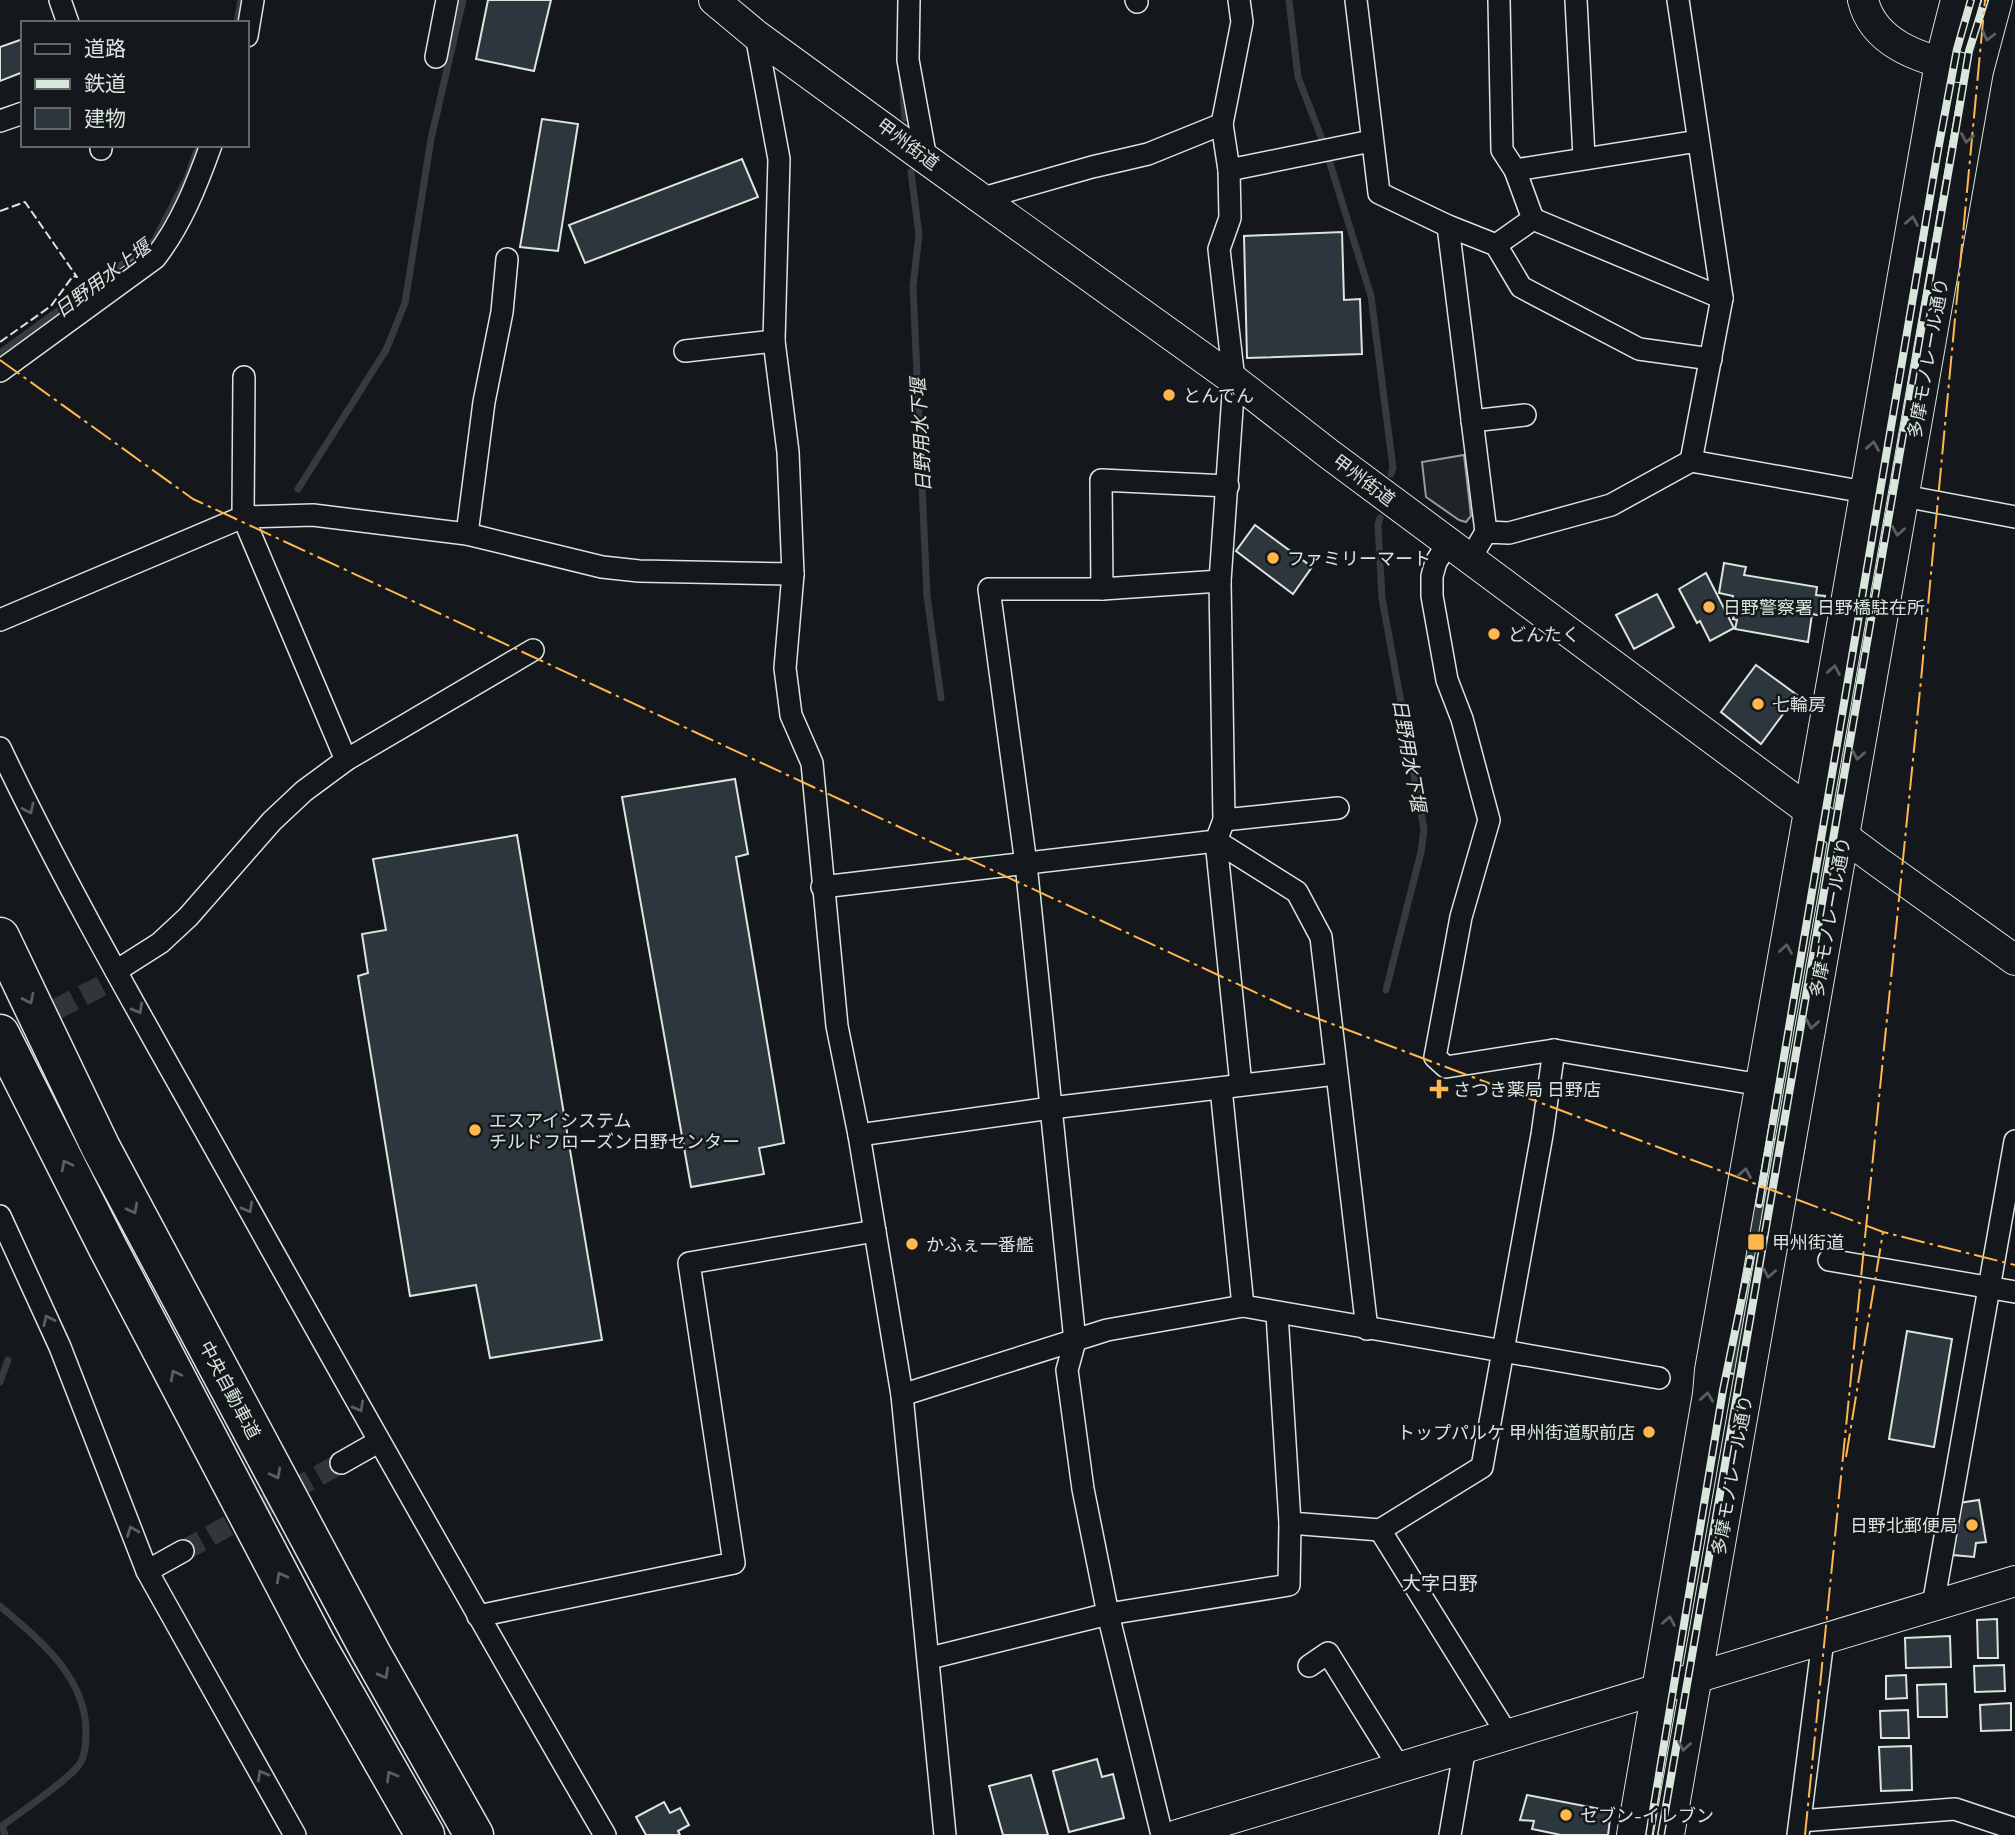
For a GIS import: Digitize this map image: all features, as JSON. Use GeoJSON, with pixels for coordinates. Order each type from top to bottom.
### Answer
{"type":"FeatureCollection","features":[{"type":"Feature","properties":{"kind":"highway","name":"中央自動車道"},"geometry":{"type":"LineString","coordinates":[[0,937],[101,1148],[371,1653],[474,1835]]}},
{"type":"Feature","properties":{"kind":"highway"},"geometry":{"type":"LineString","coordinates":[[0,1034],[108,1248],[317,1646],[425,1835]]}},
{"type":"Feature","properties":{"kind":"main road","name":"甲州街道"},"geometry":{"type":"LineString","coordinates":[[714,0],[756,35],[1234,380],[1459,551],[2015,960]]}},
{"type":"Feature","properties":{"kind":"main road"},"geometry":{"type":"LineString","coordinates":[[1863,0],[1866,13],[1876,29],[1908,51],[1940,63],[1978,71]]}},
{"type":"Feature","properties":{"kind":"main road","name":"多摩モノレール通り"},"geometry":{"type":"LineString","coordinates":[[1632,1835],[1710,1370],[1778,999],[1940,63],[1956,0]]}},
{"type":"Feature","properties":{"kind":"main road","name":"多摩モノレール通り"},"geometry":{"type":"LineString","coordinates":[[1669,1835],[1978,71],[1997,0]]}},
{"type":"Feature","properties":{"kind":"main road"},"geometry":{"type":"LineString","coordinates":[[1177,1835],[2015,1581]]}},
{"type":"Feature","properties":{"kind":"street"},"geometry":{"type":"LineString","coordinates":[[60,0],[67,21]]}},
{"type":"Feature","properties":{"kind":"street"},"geometry":{"type":"LineString","coordinates":[[248,30],[253,0]]}},
{"type":"Feature","properties":{"kind":"street"},"geometry":{"type":"LineString","coordinates":[[436,57],[447,0]]}},
{"type":"Feature","properties":{"kind":"street"},"geometry":{"type":"LineString","coordinates":[[909,0],[908,60],[926,159]]}},
{"type":"Feature","properties":{"kind":"street"},"geometry":{"type":"LineString","coordinates":[[1239,0],[1242,22],[1222,124],[1229,170],[1230,218],[1219,250],[1234,380],[1220,581],[1224,820],[1216,841],[1243,1306]]}},
{"type":"Feature","properties":{"kind":"street"},"geometry":{"type":"LineString","coordinates":[[1356,0],[1379,193],[1448,226],[1496,245],[1521,287],[1639,349],[1711,359]]}},
{"type":"Feature","properties":{"kind":"street"},"geometry":{"type":"LineString","coordinates":[[1499,0],[1502,149],[1514,170],[1533,219],[1722,298]]}},
{"type":"Feature","properties":{"kind":"street"},"geometry":{"type":"LineString","coordinates":[[1576,0],[1584,158]]}},
{"type":"Feature","properties":{"kind":"street"},"geometry":{"type":"LineString","coordinates":[[1678,0],[1722,298],[1691,461]]}},
{"type":"Feature","properties":{"kind":"street"},"geometry":{"type":"LineString","coordinates":[[756,35],[779,159],[774,341],[788,452],[793,574],[785,668],[791,715],[812,763],[836,1026],[859,1135],[902,1395],[946,1835]]}},
{"type":"Feature","properties":{"kind":"street"},"geometry":{"type":"LineString","coordinates":[[0,121],[21,114]]}},
{"type":"Feature","properties":{"kind":"street"},"geometry":{"type":"LineString","coordinates":[[983,198],[1148,154],[1222,124]]}},
{"type":"Feature","properties":{"kind":"street"},"geometry":{"type":"LineString","coordinates":[[1229,170],[1371,141]]}},
{"type":"Feature","properties":{"kind":"street"},"geometry":{"type":"LineString","coordinates":[[1514,170],[1698,141]]}},
{"type":"Feature","properties":{"kind":"street"},"geometry":{"type":"LineString","coordinates":[[0,371],[155,258],[168,242],[187,205],[210,147]]}},
{"type":"Feature","properties":{"kind":"street"},"geometry":{"type":"LineString","coordinates":[[1496,245],[1533,219]]}},
{"type":"Feature","properties":{"kind":"street"},"geometry":{"type":"LineString","coordinates":[[1448,226],[1486,532]]}},
{"type":"Feature","properties":{"kind":"street"},"geometry":{"type":"LineString","coordinates":[[467,534],[484,402],[502,312],[507,259]]}},
{"type":"Feature","properties":{"kind":"street"},"geometry":{"type":"LineString","coordinates":[[685,351],[774,341]]}},
{"type":"Feature","properties":{"kind":"street"},"geometry":{"type":"LineString","coordinates":[[244,377],[243,517],[346,760]]}},
{"type":"Feature","properties":{"kind":"street"},"geometry":{"type":"LineString","coordinates":[[1472,421],[1525,415]]}},
{"type":"Feature","properties":{"kind":"street"},"geometry":{"type":"LineString","coordinates":[[1761,1085],[1554,1050],[1446,1068],[1435,1057],[1461,917],[1489,820],[1462,719],[1447,680],[1432,596],[1432,576],[1436,562],[1459,551],[1486,532],[1510,533],[1611,505],[1691,461],[1866,492]]}},
{"type":"Feature","properties":{"kind":"street"},"geometry":{"type":"LineString","coordinates":[[1102,589],[1101,480],[1228,486]]}},
{"type":"Feature","properties":{"kind":"street"},"geometry":{"type":"LineString","coordinates":[[1904,496],[2015,516]]}},
{"type":"Feature","properties":{"kind":"street"},"geometry":{"type":"LineString","coordinates":[[0,620],[243,517],[313,514],[467,534],[603,567],[639,571],[793,574]]}},
{"type":"Feature","properties":{"kind":"street"},"geometry":{"type":"LineString","coordinates":[[1163,1835],[1108,1614],[1083,1489],[1066,1370],[1075,1341],[1026,864],[989,589],[1102,589],[1220,581]]}},
{"type":"Feature","properties":{"kind":"street"},"geometry":{"type":"LineString","coordinates":[[116,971],[160,943],[188,918],[272,821],[304,791],[346,760],[533,650]]}},
{"type":"Feature","properties":{"kind":"street"},"geometry":{"type":"LineString","coordinates":[[0,748],[40,832],[378,1442],[605,1835]]}},
{"type":"Feature","properties":{"kind":"street"},"geometry":{"type":"LineString","coordinates":[[1224,820],[1338,808]]}},
{"type":"Feature","properties":{"kind":"street"},"geometry":{"type":"LineString","coordinates":[[822,887],[1216,841],[1297,892],[1321,937],[1367,1329]]}},
{"type":"Feature","properties":{"kind":"street"},"geometry":{"type":"LineString","coordinates":[[1290,1522],[1380,1530],[1482,1467],[1542,1135],[1554,1050]]}},
{"type":"Feature","properties":{"kind":"street"},"geometry":{"type":"LineString","coordinates":[[859,1135],[1051,1108],[1336,1074]]}},
{"type":"Feature","properties":{"kind":"street"},"geometry":{"type":"LineString","coordinates":[[1933,1605],[2015,1141]]}},
{"type":"Feature","properties":{"kind":"street"},"geometry":{"type":"LineString","coordinates":[[0,1216],[61,1347],[147,1571],[291,1834]]}},
{"type":"Feature","properties":{"kind":"street"},"geometry":{"type":"LineString","coordinates":[[478,1615],[734,1563],[690,1263],[875,1231]]}},
{"type":"Feature","properties":{"kind":"street"},"geometry":{"type":"LineString","coordinates":[[1829,1260],[2015,1292]]}},
{"type":"Feature","properties":{"kind":"street"},"geometry":{"type":"LineString","coordinates":[[902,1395],[1107,1330],[1243,1306],[1659,1378]]}},
{"type":"Feature","properties":{"kind":"street"},"geometry":{"type":"LineString","coordinates":[[930,1658],[1108,1614],[1289,1585],[1290,1522],[1277,1314]]}},
{"type":"Feature","properties":{"kind":"street"},"geometry":{"type":"LineString","coordinates":[[341,1462],[378,1442]]}},
{"type":"Feature","properties":{"kind":"street"},"geometry":{"type":"LineString","coordinates":[[1380,1530],[1507,1734]]}},
{"type":"Feature","properties":{"kind":"street"},"geometry":{"type":"LineString","coordinates":[[147,1571],[183,1551]]}},
{"type":"Feature","properties":{"kind":"street"},"geometry":{"type":"LineString","coordinates":[[1823,1640],[1799,1828],[1955,1809],[2015,1829]]}},
{"type":"Feature","properties":{"kind":"street"},"geometry":{"type":"LineString","coordinates":[[1309,1666],[1328,1653],[1399,1767]]}},
{"type":"Feature","properties":{"kind":"street"},"geometry":{"type":"LineString","coordinates":[[1450,1835],[1465,1747]]}},
{"type":"Feature","properties":{"kind":"shaded area"},"geometry":{"type":"Polygon","coordinates":[[[1464,455],[1471,516],[1466,522],[1426,497],[1422,462],[1464,455]]]}},
{"type":"Feature","properties":{"kind":"building"},"geometry":{"type":"Polygon","coordinates":[[[488,0],[551,0],[534,71],[476,59],[488,0]]]}},
{"type":"Feature","properties":{"kind":"building"},"geometry":{"type":"Polygon","coordinates":[[[21,40],[21,73],[0,81],[0,47],[21,40]]]}},
{"type":"Feature","properties":{"kind":"building"},"geometry":{"type":"Polygon","coordinates":[[[542,119],[578,124],[558,251],[520,247],[542,119]]]}},
{"type":"Feature","properties":{"kind":"building"},"geometry":{"type":"Polygon","coordinates":[[[742,159],[758,197],[585,263],[569,225],[742,159]]]}},
{"type":"Feature","properties":{"kind":"building"},"geometry":{"type":"Polygon","coordinates":[[[1342,232],[1344,300],[1360,299],[1362,354],[1247,358],[1244,236],[1342,232]]]}},
{"type":"Feature","properties":{"kind":"building"},"geometry":{"type":"Polygon","coordinates":[[[1255,525],[1312,567],[1293,594],[1236,551],[1255,525]]]}},
{"type":"Feature","properties":{"kind":"building"},"geometry":{"type":"Polygon","coordinates":[[[1724,563],[1746,567],[1744,575],[1817,587],[1816,595],[1825,596],[1822,616],[1812,614],[1808,642],[1735,629],[1737,620],[1730,614],[1733,596],[1719,593],[1724,563]]]}},
{"type":"Feature","properties":{"kind":"building"},"geometry":{"type":"Polygon","coordinates":[[[1706,573],[1734,628],[1710,641],[1679,589],[1706,573]]]}},
{"type":"Feature","properties":{"kind":"building"},"geometry":{"type":"Polygon","coordinates":[[[1657,594],[1674,627],[1634,649],[1616,615],[1657,594]]]}},
{"type":"Feature","properties":{"kind":"building"},"geometry":{"type":"Polygon","coordinates":[[[1756,665],[1797,695],[1761,744],[1721,712],[1756,665]]]}},
{"type":"Feature","properties":{"kind":"building"},"geometry":{"type":"Polygon","coordinates":[[[735,779],[748,854],[736,857],[784,1143],[759,1148],[764,1174],[691,1187],[622,797],[735,779]]]}},
{"type":"Feature","properties":{"kind":"building","name":"エスアイシステム チルドフローズン日野センター"},"geometry":{"type":"Polygon","coordinates":[[[517,835],[602,1340],[490,1358],[476,1285],[410,1296],[358,976],[368,973],[362,934],[386,930],[373,859],[517,835]]]}},
{"type":"Feature","properties":{"kind":"building"},"geometry":{"type":"Polygon","coordinates":[[[1746,1134],[1805,1145],[1761,1379],[1702,1368],[1746,1134]]]}},
{"type":"Feature","properties":{"kind":"building"},"geometry":{"type":"Polygon","coordinates":[[[1907,1331],[1952,1339],[1934,1447],[1889,1439],[1907,1331]]]}},
{"type":"Feature","properties":{"kind":"building"},"geometry":{"type":"Polygon","coordinates":[[[1979,1500],[1986,1542],[1976,1543],[1974,1557],[1953,1555],[1959,1503],[1979,1500]]]}},
{"type":"Feature","properties":{"kind":"building"},"geometry":{"type":"Polygon","coordinates":[[[1997,1619],[1998,1658],[1978,1658],[1977,1620],[1997,1619]]]}},
{"type":"Feature","properties":{"kind":"building"},"geometry":{"type":"Polygon","coordinates":[[[1950,1636],[1951,1667],[1906,1668],[1905,1638],[1950,1636]]]}},
{"type":"Feature","properties":{"kind":"building"},"geometry":{"type":"Polygon","coordinates":[[[2004,1665],[2005,1691],[1975,1692],[1974,1666],[2004,1665]]]}},
{"type":"Feature","properties":{"kind":"building"},"geometry":{"type":"Polygon","coordinates":[[[1906,1675],[1907,1698],[1886,1699],[1886,1676],[1906,1675]]]}},
{"type":"Feature","properties":{"kind":"building"},"geometry":{"type":"Polygon","coordinates":[[[1946,1684],[1947,1717],[1918,1717],[1917,1685],[1946,1684]]]}},
{"type":"Feature","properties":{"kind":"building"},"geometry":{"type":"Polygon","coordinates":[[[2011,1703],[2011,1730],[1981,1731],[1980,1705],[2011,1703]]]}},
{"type":"Feature","properties":{"kind":"building"},"geometry":{"type":"Polygon","coordinates":[[[1908,1710],[1909,1738],[1881,1738],[1880,1711],[1908,1710]]]}},
{"type":"Feature","properties":{"kind":"building"},"geometry":{"type":"Polygon","coordinates":[[[1911,1746],[1912,1790],[1881,1791],[1879,1747],[1911,1746]]]}},
{"type":"Feature","properties":{"kind":"building"},"geometry":{"type":"Polygon","coordinates":[[[1097,1759],[1102,1777],[1113,1774],[1124,1818],[1069,1832],[1053,1771],[1097,1759]]]}},
{"type":"Feature","properties":{"kind":"building"},"geometry":{"type":"Polygon","coordinates":[[[1031,1775],[1048,1835],[1003,1835],[989,1786],[1031,1775]]]}},
{"type":"Feature","properties":{"kind":"building","name":"セブン-イレブン"},"geometry":{"type":"Polygon","coordinates":[[[1527,1795],[1611,1811],[1608,1835],[1561,1835],[1532,1829],[1534,1821],[1520,1820],[1527,1795]]]}},
{"type":"Feature","properties":{"kind":"building"},"geometry":{"type":"Polygon","coordinates":[[[664,1802],[670,1813],[680,1808],[689,1825],[678,1831],[680,1835],[646,1835],[636,1817],[664,1802]]]}},
{"type":"Feature","properties":{"kind":"waterway","name":"日野用水上堰"},"geometry":{"type":"LineString","coordinates":[[237,21],[241,0]]}},
{"type":"Feature","properties":{"kind":"waterway"},"geometry":{"type":"LineString","coordinates":[[298,489],[386,350],[405,303],[431,139],[463,0]]}},
{"type":"Feature","properties":{"kind":"waterway","name":"日野用水下堰"},"geometry":{"type":"LineString","coordinates":[[1289,0],[1298,77],[1325,147],[1371,296],[1393,468],[1391,474]]}},
{"type":"Feature","properties":{"kind":"waterway","name":"日野用水下堰"},"geometry":{"type":"LineString","coordinates":[[902,78],[905,118]]}},
{"type":"Feature","properties":{"kind":"waterway","name":"日野用水上堰"},"geometry":{"type":"LineString","coordinates":[[0,353],[154,241],[187,178],[198,147]]}},
{"type":"Feature","properties":{"kind":"waterway","name":"日野用水下堰"},"geometry":{"type":"LineString","coordinates":[[911,172],[919,235],[913,286],[927,596],[941,698]]}},
{"type":"Feature","properties":{"kind":"waterway","name":"日野用水下堰"},"geometry":{"type":"LineString","coordinates":[[1380,518],[1378,525],[1382,598],[1424,829],[1421,852],[1386,990]]}},
{"type":"Feature","properties":{"kind":"waterway"},"geometry":{"type":"LineString","coordinates":[[0,1382],[8,1360]]}},
{"type":"Feature","properties":{"kind":"waterway"},"geometry":{"type":"LineString","coordinates":[[0,1606],[44,1645],[68,1675],[84,1710],[86,1730],[84,1754],[76,1769],[2,1826],[5,1835]]}},
{"type":"Feature","properties":{"kind":"tunnel"},"geometry":{"type":"LineString","coordinates":[[0,1038],[119,977]]}},
{"type":"Feature","properties":{"kind":"tunnel"},"geometry":{"type":"LineString","coordinates":[[183,1551],[341,1463]]}},
{"type":"Feature","properties":{"kind":"railway"},"geometry":{"type":"LineString","coordinates":[[1759,1204],[1938,150],[1957,49],[1971,0]]}},
{"type":"Feature","properties":{"kind":"railway"},"geometry":{"type":"LineString","coordinates":[[1661,1835],[1969,51],[1985,0]]}},
{"type":"Feature","properties":{"kind":"railway"},"geometry":{"type":"LineString","coordinates":[[1649,1835],[1723,1390],[1750,1259]]}},
{"type":"Feature","properties":{"kind":"fence"},"geometry":{"type":"LineString","coordinates":[[0,211],[25,202],[77,277],[73,276],[51,306],[0,342]]}},
{"type":"Feature","properties":{"kind":"power"},"geometry":{"type":"LineString","coordinates":[[1805,1835],[1921,680],[1985,0]]}},
{"type":"Feature","properties":{"kind":"power"},"geometry":{"type":"LineString","coordinates":[[0,360],[193,499],[1287,1007],[1883,1232],[2015,1265]]}},
{"type":"Feature","properties":{"kind":"power"},"geometry":{"type":"LineString","coordinates":[[1846,1457],[1883,1232]]}},
{"type":"Feature","properties":{"kind":"place","name":"とんでん"},"geometry":{"type":"Point","coordinates":[1169,395]}},
{"type":"Feature","properties":{"kind":"place","name":"ファミリーマート"},"geometry":{"type":"Point","coordinates":[1273,558]}},
{"type":"Feature","properties":{"kind":"place","name":"日野警察署 日野橋駐在所"},"geometry":{"type":"Point","coordinates":[1709,607]}},
{"type":"Feature","properties":{"kind":"place","name":"どんたく"},"geometry":{"type":"Point","coordinates":[1494,634]}},
{"type":"Feature","properties":{"kind":"place","name":"七輪房"},"geometry":{"type":"Point","coordinates":[1758,704]}},
{"type":"Feature","properties":{"kind":"place","name":"さつき薬局 日野店"},"geometry":{"type":"Point","coordinates":[1439,1089]}},
{"type":"Feature","properties":{"kind":"place","name":"エスアイシステム チルドフローズン日野センター"},"geometry":{"type":"Point","coordinates":[475,1130]}},
{"type":"Feature","properties":{"kind":"place","name":"甲州街道"},"geometry":{"type":"Point","coordinates":[1756,1242]}},
{"type":"Feature","properties":{"kind":"place","name":"かふぇ一番艦"},"geometry":{"type":"Point","coordinates":[912,1244]}},
{"type":"Feature","properties":{"kind":"place","name":"トップパルケ 甲州街道駅前店"},"geometry":{"type":"Point","coordinates":[1649,1432]}},
{"type":"Feature","properties":{"kind":"place","name":"日野北郵便局"},"geometry":{"type":"Point","coordinates":[1972,1525]}},
{"type":"Feature","properties":{"kind":"place","name":"セブン-イレブン"},"geometry":{"type":"Point","coordinates":[1566,1815]}},
{"type":"Feature","properties":{"kind":"district","name":"大字日野"},"geometry":{"type":"Point","coordinates":[1440,1582]}}]}
